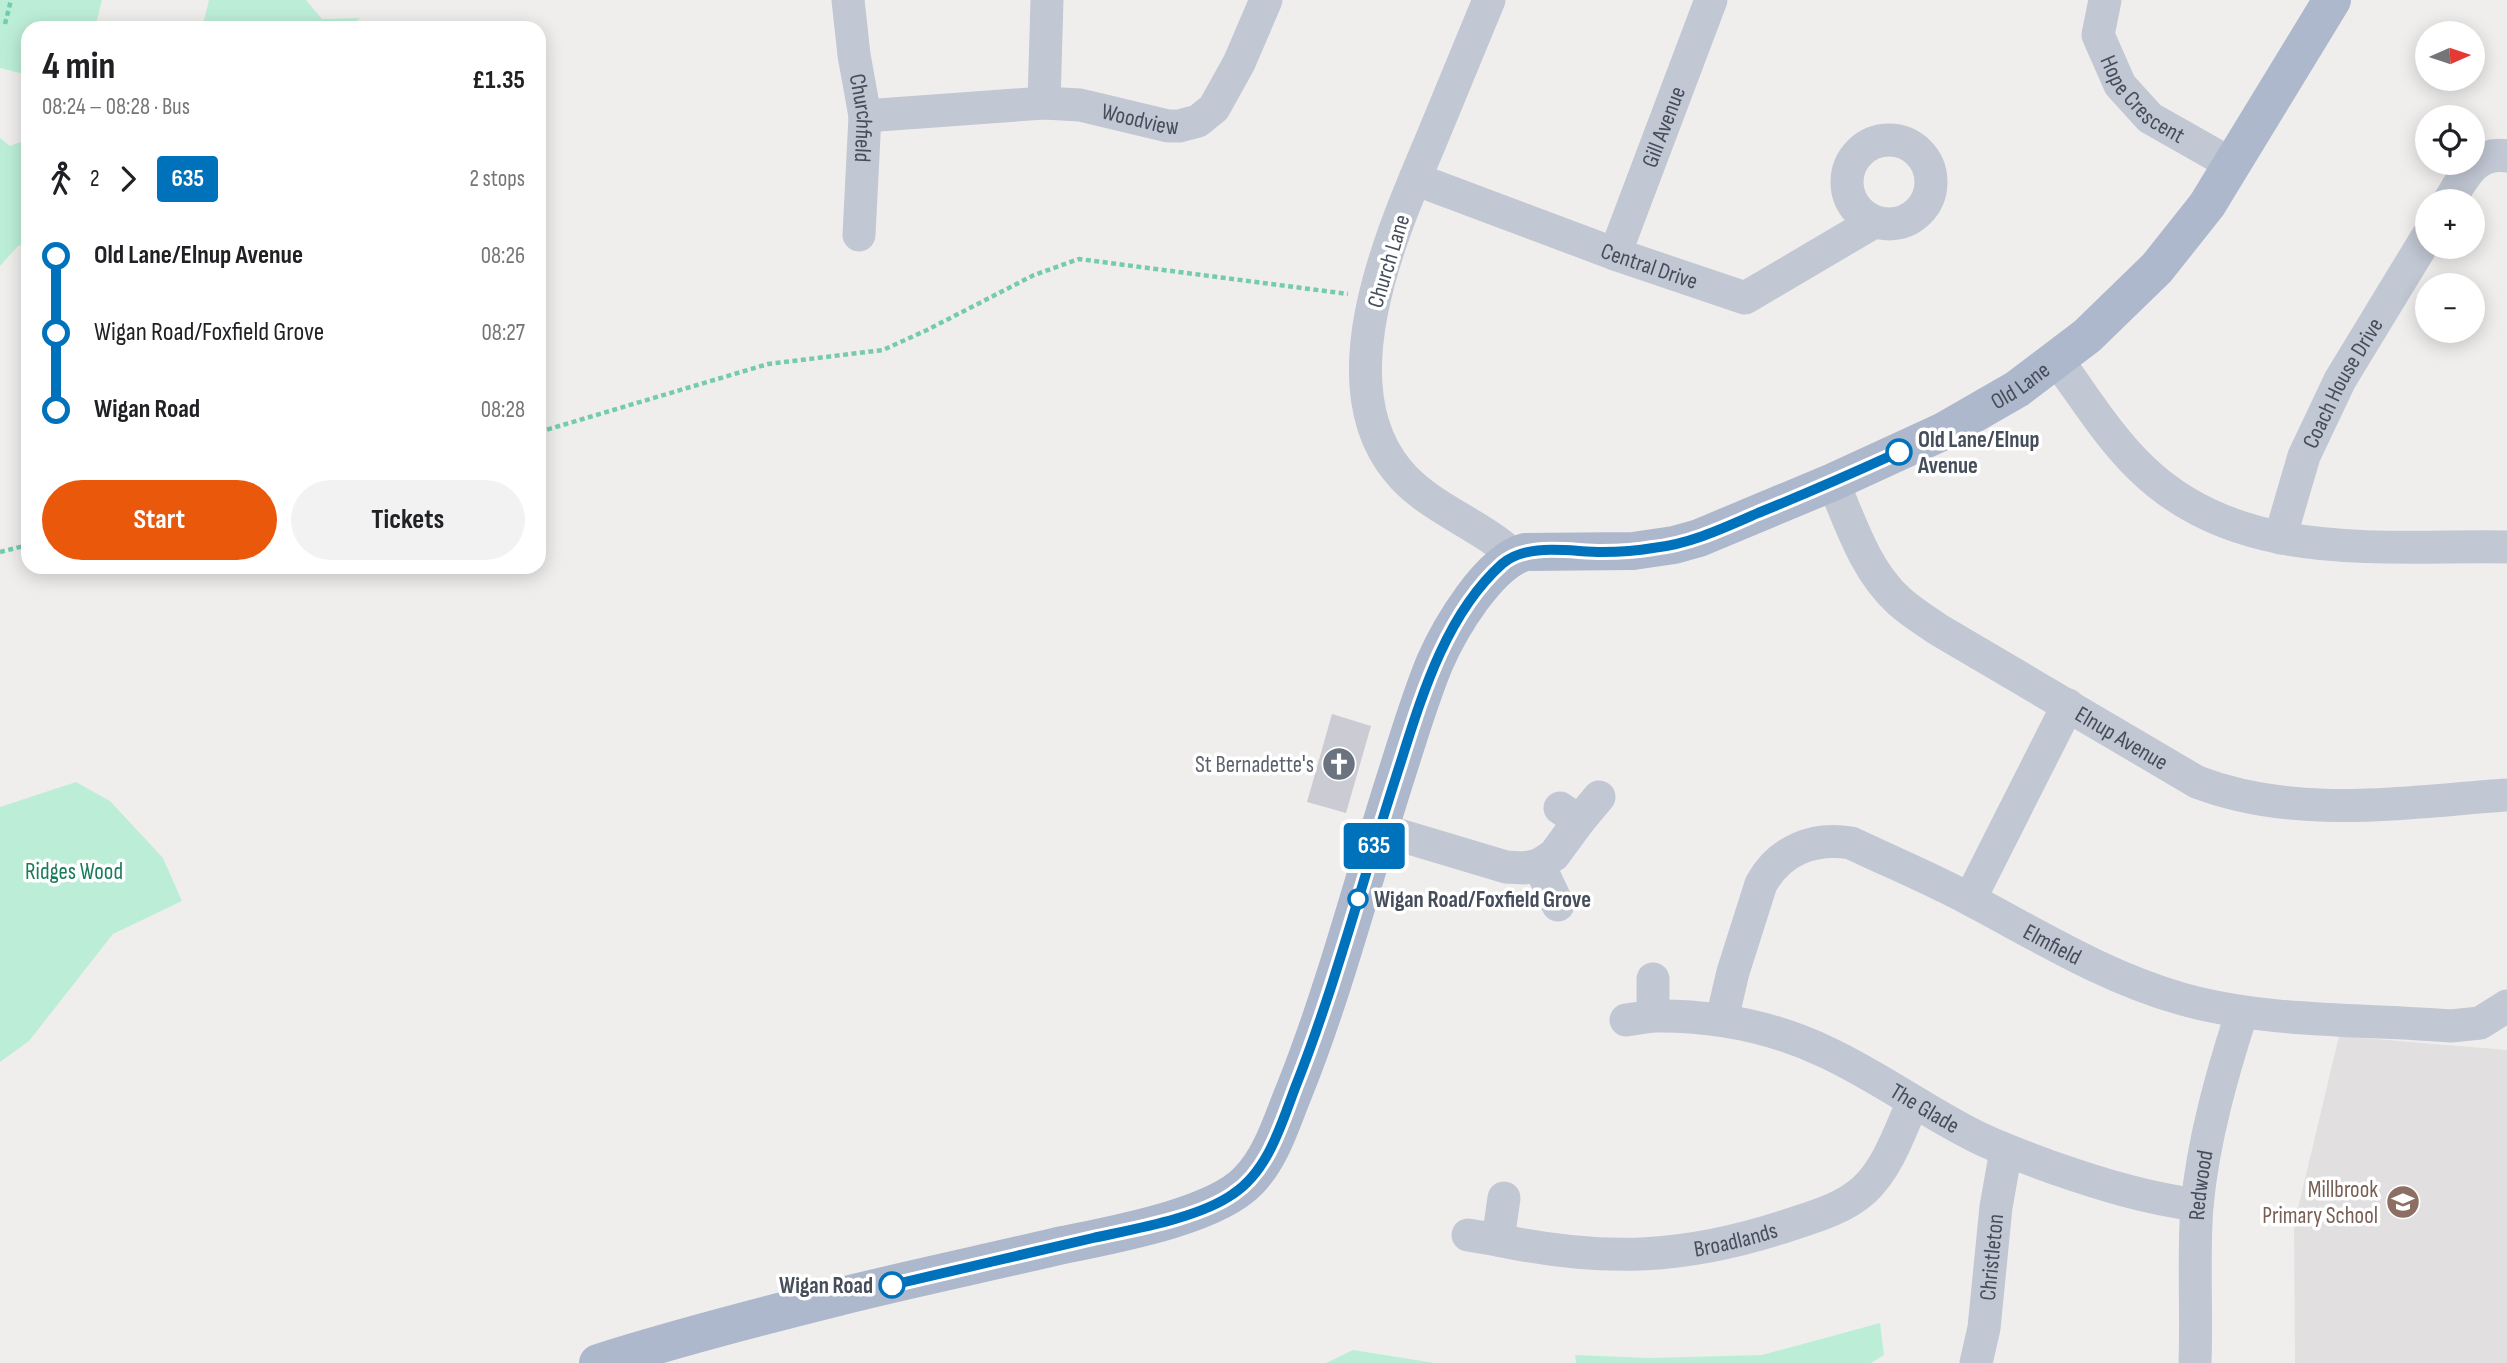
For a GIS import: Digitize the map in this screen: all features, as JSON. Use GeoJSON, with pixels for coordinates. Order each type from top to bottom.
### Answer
{"type":"FeatureCollection","features":[{"type":"Feature","properties":{"kind":"main road","name":"Old Lane"},"geometry":{"type":"LineString","coordinates":[[1514,556],[1539,551],[1607,552],[1674,545],[1699,538],[1833,482],[1973,416],[2057,360],[2120,306],[2157,268],[2207,205],[2332,0]]}},
{"type":"Feature","properties":{"kind":"main road"},"geometry":{"type":"LineString","coordinates":[[598,1363],[838,1297],[1137,1228],[1202,1209],[1237,1192],[1250,1180],[1267,1155],[1297,1084],[1328,1000],[1379,829],[1435,661],[1452,630],[1491,576],[1514,556]]}},
{"type":"Feature","properties":{"kind":"street","name":"Churchfield"},"geometry":{"type":"LineString","coordinates":[[848,0],[865,116],[859,235]]}},
{"type":"Feature","properties":{"kind":"street"},"geometry":{"type":"LineString","coordinates":[[1044,103],[1048,0]]}},
{"type":"Feature","properties":{"kind":"street","name":"Woodview"},"geometry":{"type":"LineString","coordinates":[[865,116],[1044,103],[1080,105],[1168,126],[1198,121],[1214,108],[1239,63],[1266,0]]}},
{"type":"Feature","properties":{"kind":"street","name":"Church Lane"},"geometry":{"type":"LineString","coordinates":[[1489,0],[1415,179],[1380,274],[1367,349],[1367,390],[1373,421],[1388,457],[1398,471],[1419,492],[1481,530],[1514,556]]}},
{"type":"Feature","properties":{"kind":"street","name":"Gill Avenue"},"geometry":{"type":"LineString","coordinates":[[1615,254],[1711,0]]}},
{"type":"Feature","properties":{"kind":"street","name":"Hope Crescent"},"geometry":{"type":"LineString","coordinates":[[2105,0],[2098,35],[2120,85],[2150,118],[2233,165]]}},
{"type":"Feature","properties":{"kind":"street"},"geometry":{"type":"LineString","coordinates":[[2456,189],[2477,161],[2494,155],[2507,156]]}},
{"type":"Feature","properties":{"kind":"street","name":"Central Drive"},"geometry":{"type":"LineString","coordinates":[[1415,179],[1615,254],[1745,298],[1874,222]]}},
{"type":"Feature","properties":{"kind":"street","name":"Coach House Drive"},"geometry":{"type":"LineString","coordinates":[[2280,538],[2304,456],[2340,380],[2415,257]]}},
{"type":"Feature","properties":{"kind":"street"},"geometry":{"type":"LineString","coordinates":[[2057,360],[2124,450],[2143,470],[2168,491],[2216,520],[2280,538],[2338,546],[2507,547]]}},
{"type":"Feature","properties":{"kind":"street","name":"Elnup Avenue"},"geometry":{"type":"LineString","coordinates":[[1833,482],[1868,562],[1882,583],[1900,602],[1939,630],[2197,782],[2227,793],[2312,806],[2366,805],[2507,794]]}},
{"type":"Feature","properties":{"kind":"street"},"geometry":{"type":"LineString","coordinates":[[1969,899],[2068,705]]}},
{"type":"Feature","properties":{"kind":"street"},"geometry":{"type":"LineString","coordinates":[[1379,829],[1506,867],[1524,868],[1539,865],[1554,855],[1579,809]]}},
{"type":"Feature","properties":{"kind":"street","name":"Elmfield"},"geometry":{"type":"LineString","coordinates":[[1722,1019],[1733,972],[1761,884],[1768,871],[1791,851],[1820,841],[1851,843],[1969,899],[2065,953],[2148,988],[2184,999],[2242,1012],[2451,1026],[2480,1023],[2507,1006]]}},
{"type":"Feature","properties":{"kind":"street"},"geometry":{"type":"LineString","coordinates":[[1539,865],[1558,905]]}},
{"type":"Feature","properties":{"kind":"street","name":"The Glade"},"geometry":{"type":"LineString","coordinates":[[1653,979],[1640,1018],[1688,1015],[1722,1019],[1782,1036],[1827,1053],[2006,1151],[2122,1191],[2197,1205]]}},
{"type":"Feature","properties":{"kind":"street","name":"Redwood"},"geometry":{"type":"LineString","coordinates":[[2195,1363],[2197,1205],[2208,1142],[2242,1012]]}},
{"type":"Feature","properties":{"kind":"street","name":"Broadlands"},"geometry":{"type":"LineString","coordinates":[[1504,1198],[1483,1238],[1554,1251],[1626,1255],[1697,1249],[1769,1232],[1846,1203],[1865,1189],[1880,1170],[1913,1102]]}},
{"type":"Feature","properties":{"kind":"street","name":"Christleton"},"geometry":{"type":"LineString","coordinates":[[1976,1363],[1984,1328],[1996,1207],[2006,1151]]}},
{"type":"Feature","properties":{"kind":"path"},"geometry":{"type":"LineString","coordinates":[[5,24],[11,0]]}},
{"type":"Feature","properties":{"kind":"path"},"geometry":{"type":"LineString","coordinates":[[546,430],[768,364],[883,350],[1034,275],[1079,259],[1374,298]]}},
{"type":"Feature","properties":{"kind":"path"},"geometry":{"type":"LineString","coordinates":[[0,552],[21,547]]}},
{"type":"Feature","properties":{"kind":"shaded area","name":"Millbrook Primary School"},"geometry":{"type":"Polygon","coordinates":[[[2339,1036],[2507,1050],[2507,1363],[2295,1363],[2294,1225],[2339,1036]]]}},
{"type":"Feature","properties":{"kind":"green space"},"geometry":{"type":"Polygon","coordinates":[[[0,0],[102,0],[97,21],[21,21],[21,73],[0,68],[0,0]]]}},
{"type":"Feature","properties":{"kind":"green space"},"geometry":{"type":"Polygon","coordinates":[[[209,0],[306,0],[322,19],[360,18],[357,21],[204,21],[209,0]]]}},
{"type":"Feature","properties":{"kind":"green space"},"geometry":{"type":"Polygon","coordinates":[[[0,138],[10,146],[21,142],[21,245],[0,266],[0,138]]]}},
{"type":"Feature","properties":{"kind":"green space","name":"Ridges Wood"},"geometry":{"type":"Polygon","coordinates":[[[76,782],[110,801],[163,858],[182,901],[113,934],[29,1041],[0,1062],[0,807],[76,782]]]}},
{"type":"Feature","properties":{"kind":"green space"},"geometry":{"type":"Polygon","coordinates":[[[1880,1323],[1884,1355],[1871,1363],[1576,1363],[1575,1355],[1649,1358],[1762,1355],[1880,1323]]]}},
{"type":"Feature","properties":{"kind":"green space"},"geometry":{"type":"Polygon","coordinates":[[[1353,1350],[1435,1363],[1326,1363],[1353,1350]]]}},
{"type":"Feature","properties":{"kind":"building","name":"St Bernadette's"},"geometry":{"type":"Polygon","coordinates":[[[1332,714],[1371,726],[1346,813],[1307,802],[1332,714]]]}},
{"type":"Feature","properties":{"kind":"bus line","name":"635"},"geometry":{"type":"LineString","coordinates":[[892,1285],[1180,1216],[1221,1202],[1250,1180],[1267,1155],[1279,1130],[1328,1000],[1387,804],[1435,661],[1470,604],[1503,563],[1525,552],[1633,551],[1699,538],[1899,452]]}},
{"type":"Feature","properties":{"kind":"place","name":"Old Lane/Elnup Avenue"},"geometry":{"type":"Point","coordinates":[1899,452]}},
{"type":"Feature","properties":{"kind":"place","name":"St Bernadette's"},"geometry":{"type":"Point","coordinates":[1339,764]}},
{"type":"Feature","properties":{"kind":"place","name":"Wigan Road/Foxfield Grove"},"geometry":{"type":"Point","coordinates":[1358,899]}},
{"type":"Feature","properties":{"kind":"place","name":"Millbrook Primary School"},"geometry":{"type":"Point","coordinates":[2403,1202]}},
{"type":"Feature","properties":{"kind":"place","name":"Wigan Road"},"geometry":{"type":"Point","coordinates":[892,1285]}}]}
